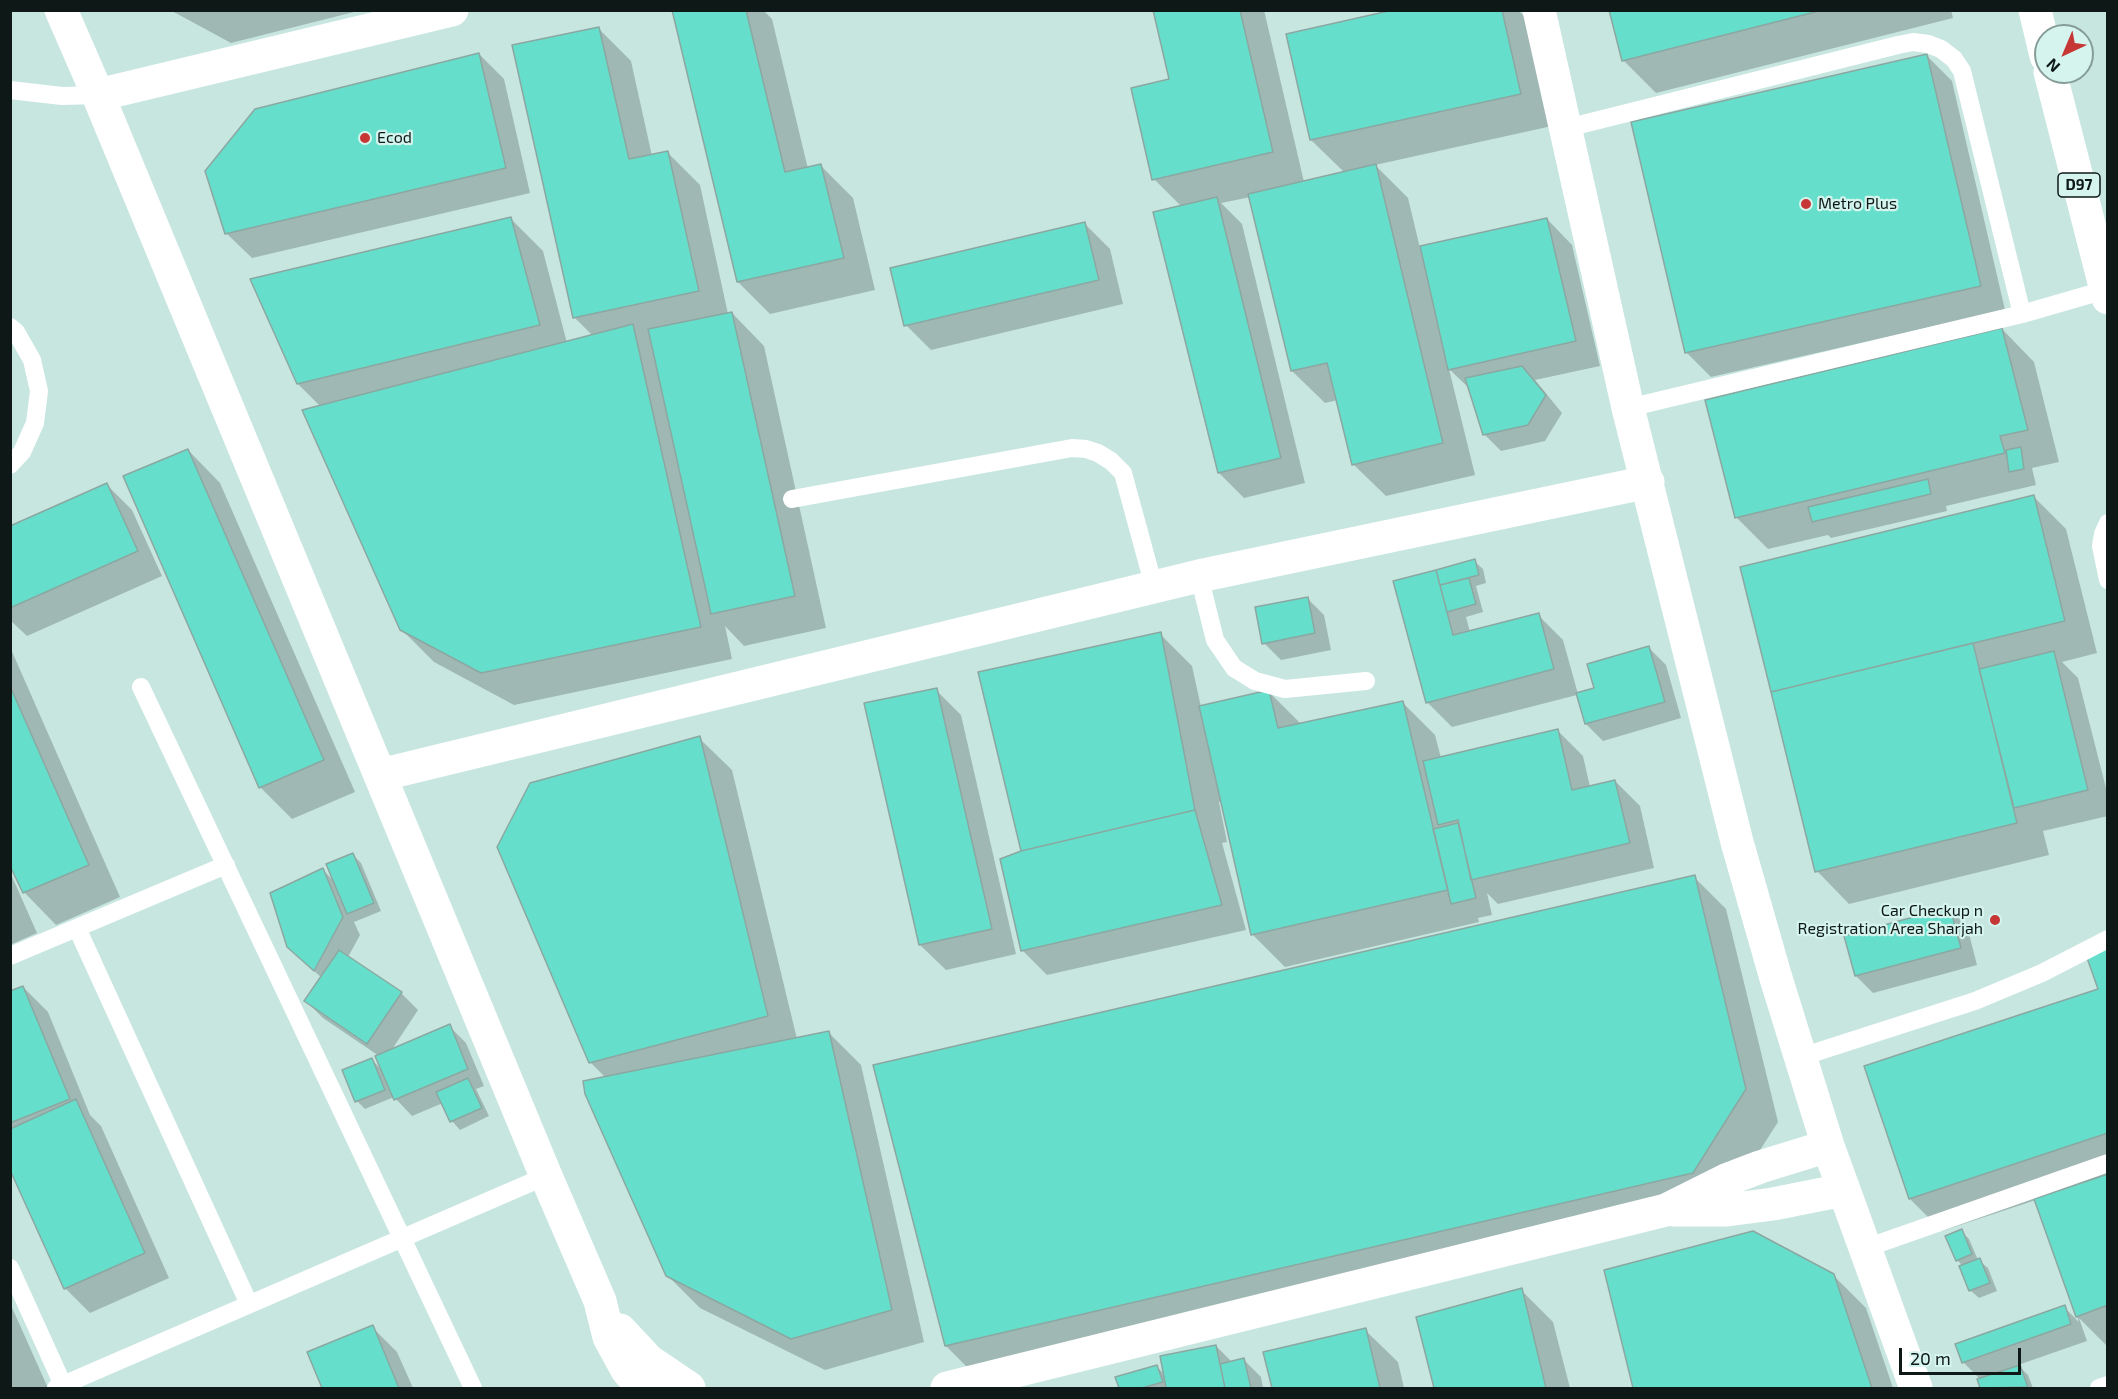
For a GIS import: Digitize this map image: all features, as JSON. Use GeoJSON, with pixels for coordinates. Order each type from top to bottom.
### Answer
{"type":"FeatureCollection","features":[{"type":"Feature","properties":{"kind":"street"},"geometry":{"type":"LineString","coordinates":[[61,10],[600,1301],[609,1337],[627,1370],[643,1389]]}},
{"type":"Feature","properties":{"kind":"street"},"geometry":{"type":"LineString","coordinates":[[98,95],[452,10]]}},
{"type":"Feature","properties":{"kind":"street"},"geometry":{"type":"LineString","coordinates":[[1539,10],[1628,408],[1737,842],[1828,1146],[1916,1389]]}},
{"type":"Feature","properties":{"kind":"street","name":"D97"},"geometry":{"type":"LineString","coordinates":[[2053,84],[2106,294]]}},
{"type":"Feature","properties":{"kind":"street"},"geometry":{"type":"LineString","coordinates":[[380,775],[1199,576],[1648,482]]}},
{"type":"Feature","properties":{"kind":"street"},"geometry":{"type":"LineString","coordinates":[[947,1389],[1666,1210],[1734,1177],[1828,1146]]}},
{"type":"Feature","properties":{"kind":"street"},"geometry":{"type":"LineString","coordinates":[[1666,1210],[1727,1210],[1773,1204],[1843,1190]]}},
{"type":"Feature","properties":{"kind":"street"},"geometry":{"type":"LineString","coordinates":[[600,1301],[622,1333],[649,1361],[688,1389]]}},
{"type":"Feature","properties":{"kind":"lane"},"geometry":{"type":"LineString","coordinates":[[1567,128],[1898,45],[1913,42],[1941,49],[1954,59],[1962,71],[2022,314]]}},
{"type":"Feature","properties":{"kind":"lane"},"geometry":{"type":"LineString","coordinates":[[10,90],[62,96],[98,95]]}},
{"type":"Feature","properties":{"kind":"lane"},"geometry":{"type":"LineString","coordinates":[[1628,408],[2106,294]]}},
{"type":"Feature","properties":{"kind":"lane"},"geometry":{"type":"LineString","coordinates":[[10,327],[16,332],[32,360],[39,391],[35,423],[22,452],[10,465]]}},
{"type":"Feature","properties":{"kind":"lane"},"geometry":{"type":"LineString","coordinates":[[792,499],[1072,448],[1086,448],[1112,461],[1123,473],[1154,587]]}},
{"type":"Feature","properties":{"kind":"lane"},"geometry":{"type":"LineString","coordinates":[[2108,523],[2103,534],[2102,546],[2108,580]]}},
{"type":"Feature","properties":{"kind":"lane"},"geometry":{"type":"LineString","coordinates":[[1199,576],[1215,640],[1234,668],[1255,681],[1285,689],[1366,681]]}},
{"type":"Feature","properties":{"kind":"lane"},"geometry":{"type":"LineString","coordinates":[[141,687],[473,1389]]}},
{"type":"Feature","properties":{"kind":"lane"},"geometry":{"type":"LineString","coordinates":[[10,956],[226,865]]}},
{"type":"Feature","properties":{"kind":"lane"},"geometry":{"type":"LineString","coordinates":[[77,928],[249,1304]]}},
{"type":"Feature","properties":{"kind":"lane"},"geometry":{"type":"LineString","coordinates":[[1801,1057],[1975,1001],[2042,973],[2108,939]]}},
{"type":"Feature","properties":{"kind":"lane"},"geometry":{"type":"LineString","coordinates":[[1866,1248],[2108,1163]]}},
{"type":"Feature","properties":{"kind":"lane"},"geometry":{"type":"LineString","coordinates":[[10,1268],[59,1387],[546,1176]]}},
{"type":"Feature","properties":{"kind":"lane"},"geometry":{"type":"LineString","coordinates":[[2099,1389],[2108,1385]]}},
{"type":"Feature","properties":{"kind":"building"},"geometry":{"type":"Polygon","coordinates":[[[672,10],[746,10],[785,172],[821,164],[844,258],[737,282],[672,10]]]}},
{"type":"Feature","properties":{"kind":"building"},"geometry":{"type":"Polygon","coordinates":[[[1153,10],[1240,10],[1273,152],[1152,180],[1131,88],[1169,79],[1153,10]]]}},
{"type":"Feature","properties":{"kind":"building"},"geometry":{"type":"Polygon","coordinates":[[[1393,10],[1502,10],[1521,94],[1310,140],[1286,34],[1393,10]]]}},
{"type":"Feature","properties":{"kind":"building"},"geometry":{"type":"Polygon","coordinates":[[[1609,10],[1823,10],[1622,61],[1609,10]]]}},
{"type":"Feature","properties":{"kind":"building"},"geometry":{"type":"Polygon","coordinates":[[[599,27],[629,159],[668,151],[699,291],[573,318],[512,45],[599,27]]]}},
{"type":"Feature","properties":{"kind":"building","name":"Ecod"},"geometry":{"type":"Polygon","coordinates":[[[479,53],[506,168],[225,234],[205,171],[255,109],[479,53]]]}},
{"type":"Feature","properties":{"kind":"building","name":"Metro Plus"},"geometry":{"type":"Polygon","coordinates":[[[1927,54],[1981,286],[1685,353],[1631,122],[1927,54]]]}},
{"type":"Feature","properties":{"kind":"building"},"geometry":{"type":"Polygon","coordinates":[[[1376,164],[1443,443],[1352,465],[1327,363],[1291,371],[1248,194],[1376,164]]]}},
{"type":"Feature","properties":{"kind":"building"},"geometry":{"type":"Polygon","coordinates":[[[1217,197],[1281,458],[1218,473],[1153,212],[1217,197]]]}},
{"type":"Feature","properties":{"kind":"building"},"geometry":{"type":"Polygon","coordinates":[[[511,217],[540,325],[297,384],[250,279],[511,217]]]}},
{"type":"Feature","properties":{"kind":"building"},"geometry":{"type":"Polygon","coordinates":[[[1547,218],[1576,341],[1448,370],[1420,246],[1547,218]]]}},
{"type":"Feature","properties":{"kind":"building"},"geometry":{"type":"Polygon","coordinates":[[[1085,222],[1099,280],[904,326],[890,268],[1085,222]]]}},
{"type":"Feature","properties":{"kind":"building"},"geometry":{"type":"Polygon","coordinates":[[[732,312],[795,596],[711,614],[648,329],[732,312]]]}},
{"type":"Feature","properties":{"kind":"building"},"geometry":{"type":"Polygon","coordinates":[[[633,324],[701,627],[481,673],[400,630],[302,410],[633,324]]]}},
{"type":"Feature","properties":{"kind":"building"},"geometry":{"type":"Polygon","coordinates":[[[2002,328],[2028,430],[2000,436],[2005,453],[1735,518],[1705,400],[2002,328]]]}},
{"type":"Feature","properties":{"kind":"building"},"geometry":{"type":"Polygon","coordinates":[[[1522,366],[1546,395],[1528,425],[1483,435],[1465,378],[1522,366]]]}},
{"type":"Feature","properties":{"kind":"building"},"geometry":{"type":"Polygon","coordinates":[[[2021,447],[2024,469],[2009,472],[2006,450],[2021,447]]]}},
{"type":"Feature","properties":{"kind":"building"},"geometry":{"type":"Polygon","coordinates":[[[188,449],[324,760],[259,788],[123,476],[188,449]]]}},
{"type":"Feature","properties":{"kind":"building"},"geometry":{"type":"Polygon","coordinates":[[[1928,479],[1931,494],[1812,522],[1808,507],[1928,479]]]}},
{"type":"Feature","properties":{"kind":"building"},"geometry":{"type":"Polygon","coordinates":[[[107,483],[138,551],[10,608],[10,526],[107,483]]]}},
{"type":"Feature","properties":{"kind":"building"},"geometry":{"type":"Polygon","coordinates":[[[2034,495],[2065,621],[1771,692],[1740,567],[2034,495]]]}},
{"type":"Feature","properties":{"kind":"building"},"geometry":{"type":"Polygon","coordinates":[[[1475,559],[1479,575],[1440,585],[1436,570],[1475,559]]]}},
{"type":"Feature","properties":{"kind":"building"},"geometry":{"type":"Polygon","coordinates":[[[1436,570],[1453,635],[1539,613],[1554,669],[1426,703],[1393,581],[1436,570]]]}},
{"type":"Feature","properties":{"kind":"building"},"geometry":{"type":"Polygon","coordinates":[[[1469,578],[1476,604],[1447,612],[1440,585],[1469,578]]]}},
{"type":"Feature","properties":{"kind":"building"},"geometry":{"type":"Polygon","coordinates":[[[1308,597],[1315,633],[1262,644],[1255,607],[1308,597]]]}},
{"type":"Feature","properties":{"kind":"building"},"geometry":{"type":"Polygon","coordinates":[[[1161,632],[1195,810],[1021,851],[978,672],[1161,632]]]}},
{"type":"Feature","properties":{"kind":"building"},"geometry":{"type":"Polygon","coordinates":[[[1973,643],[2017,823],[1815,872],[1771,692],[1973,643]]]}},
{"type":"Feature","properties":{"kind":"building"},"geometry":{"type":"Polygon","coordinates":[[[1649,646],[1665,702],[1585,724],[1576,693],[1594,688],[1587,664],[1649,646]]]}},
{"type":"Feature","properties":{"kind":"building"},"geometry":{"type":"Polygon","coordinates":[[[2054,651],[2088,790],[2014,808],[1979,669],[2054,651]]]}},
{"type":"Feature","properties":{"kind":"building"},"geometry":{"type":"Polygon","coordinates":[[[10,686],[89,865],[23,893],[10,866],[10,686]]]}},
{"type":"Feature","properties":{"kind":"building"},"geometry":{"type":"Polygon","coordinates":[[[937,688],[992,929],[919,945],[864,703],[937,688]]]}},
{"type":"Feature","properties":{"kind":"building"},"geometry":{"type":"Polygon","coordinates":[[[1269,690],[1278,728],[1403,701],[1448,890],[1251,935],[1199,706],[1269,690]]]}},
{"type":"Feature","properties":{"kind":"building"},"geometry":{"type":"Polygon","coordinates":[[[1558,729],[1572,790],[1615,780],[1630,843],[1471,880],[1458,820],[1438,825],[1423,761],[1558,729]]]}},
{"type":"Feature","properties":{"kind":"building"},"geometry":{"type":"Polygon","coordinates":[[[700,736],[768,1016],[589,1063],[497,847],[530,783],[700,736]]]}},
{"type":"Feature","properties":{"kind":"building"},"geometry":{"type":"Polygon","coordinates":[[[1195,810],[1222,905],[1021,951],[1000,859],[1021,851],[1195,810]]]}},
{"type":"Feature","properties":{"kind":"building"},"geometry":{"type":"Polygon","coordinates":[[[1458,823],[1476,898],[1451,904],[1433,829],[1458,823]]]}},
{"type":"Feature","properties":{"kind":"building"},"geometry":{"type":"Polygon","coordinates":[[[353,853],[374,903],[347,914],[326,864],[353,853]]]}},
{"type":"Feature","properties":{"kind":"building"},"geometry":{"type":"Polygon","coordinates":[[[323,868],[343,917],[314,971],[287,947],[270,893],[323,868]]]}},
{"type":"Feature","properties":{"kind":"building"},"geometry":{"type":"Polygon","coordinates":[[[1695,875],[1746,1089],[1693,1173],[945,1346],[873,1065],[1695,875]]]}},
{"type":"Feature","properties":{"kind":"building"},"geometry":{"type":"Polygon","coordinates":[[[1950,907],[1961,948],[1855,976],[1844,936],[1950,907]]]}},
{"type":"Feature","properties":{"kind":"building"},"geometry":{"type":"Polygon","coordinates":[[[2108,948],[2108,1133],[1909,1199],[1864,1066],[2098,989],[2086,955],[2108,948]]]}},
{"type":"Feature","properties":{"kind":"building"},"geometry":{"type":"Polygon","coordinates":[[[339,950],[402,992],[367,1044],[304,1001],[339,950]]]}},
{"type":"Feature","properties":{"kind":"building"},"geometry":{"type":"Polygon","coordinates":[[[23,986],[70,1099],[10,1123],[10,991],[23,986]]]}},
{"type":"Feature","properties":{"kind":"building"},"geometry":{"type":"Polygon","coordinates":[[[450,1024],[468,1069],[394,1100],[375,1056],[450,1024]]]}},
{"type":"Feature","properties":{"kind":"building"},"geometry":{"type":"Polygon","coordinates":[[[829,1031],[892,1310],[791,1339],[666,1276],[585,1094],[583,1081],[829,1031]]]}},
{"type":"Feature","properties":{"kind":"building"},"geometry":{"type":"Polygon","coordinates":[[[372,1058],[385,1090],[355,1102],[342,1070],[372,1058]]]}},
{"type":"Feature","properties":{"kind":"building"},"geometry":{"type":"Polygon","coordinates":[[[468,1078],[482,1108],[450,1122],[436,1092],[468,1078]]]}},
{"type":"Feature","properties":{"kind":"building"},"geometry":{"type":"Polygon","coordinates":[[[76,1099],[145,1253],[64,1289],[10,1170],[10,1129],[76,1099]]]}},
{"type":"Feature","properties":{"kind":"building"},"geometry":{"type":"Polygon","coordinates":[[[2108,1174],[2108,1305],[2076,1317],[2034,1199],[2108,1174]]]}},
{"type":"Feature","properties":{"kind":"building"},"geometry":{"type":"Polygon","coordinates":[[[1962,1229],[1972,1254],[1956,1261],[1945,1236],[1962,1229]]]}},
{"type":"Feature","properties":{"kind":"building"},"geometry":{"type":"Polygon","coordinates":[[[1753,1231],[1834,1274],[1872,1388],[1633,1388],[1604,1270],[1753,1231]]]}},
{"type":"Feature","properties":{"kind":"building"},"geometry":{"type":"Polygon","coordinates":[[[1980,1258],[1990,1283],[1969,1291],[1959,1266],[1980,1258]]]}},
{"type":"Feature","properties":{"kind":"building"},"geometry":{"type":"Polygon","coordinates":[[[1522,1288],[1546,1388],[1434,1388],[1416,1317],[1522,1288]]]}},
{"type":"Feature","properties":{"kind":"building"},"geometry":{"type":"Polygon","coordinates":[[[2065,1305],[2071,1324],[1962,1363],[1955,1344],[2065,1305]]]}},
{"type":"Feature","properties":{"kind":"building"},"geometry":{"type":"Polygon","coordinates":[[[373,1325],[399,1388],[322,1388],[307,1352],[373,1325]]]}},
{"type":"Feature","properties":{"kind":"building"},"geometry":{"type":"Polygon","coordinates":[[[1366,1328],[1380,1388],[1272,1388],[1263,1352],[1366,1328]]]}},
{"type":"Feature","properties":{"kind":"building"},"geometry":{"type":"Polygon","coordinates":[[[1216,1345],[1225,1388],[1166,1388],[1160,1356],[1216,1345]]]}},
{"type":"Feature","properties":{"kind":"building"},"geometry":{"type":"Polygon","coordinates":[[[1244,1358],[1251,1388],[1225,1388],[1220,1364],[1244,1358]]]}},
{"type":"Feature","properties":{"kind":"building"},"geometry":{"type":"Polygon","coordinates":[[[1157,1365],[1163,1382],[1142,1388],[1119,1388],[1115,1377],[1157,1365]]]}},
{"type":"Feature","properties":{"kind":"building"},"geometry":{"type":"Polygon","coordinates":[[[2020,1365],[2028,1387],[1980,1388],[1977,1379],[2020,1365]]]}},
{"type":"Feature","properties":{"kind":"place","name":"Ecod"},"geometry":{"type":"Point","coordinates":[365,138]}},
{"type":"Feature","properties":{"kind":"place","name":"Metro Plus"},"geometry":{"type":"Point","coordinates":[1806,204]}},
{"type":"Feature","properties":{"kind":"place","name":"Car Checkup n Registration Area Sharjah"},"geometry":{"type":"Point","coordinates":[1995,920]}}]}
